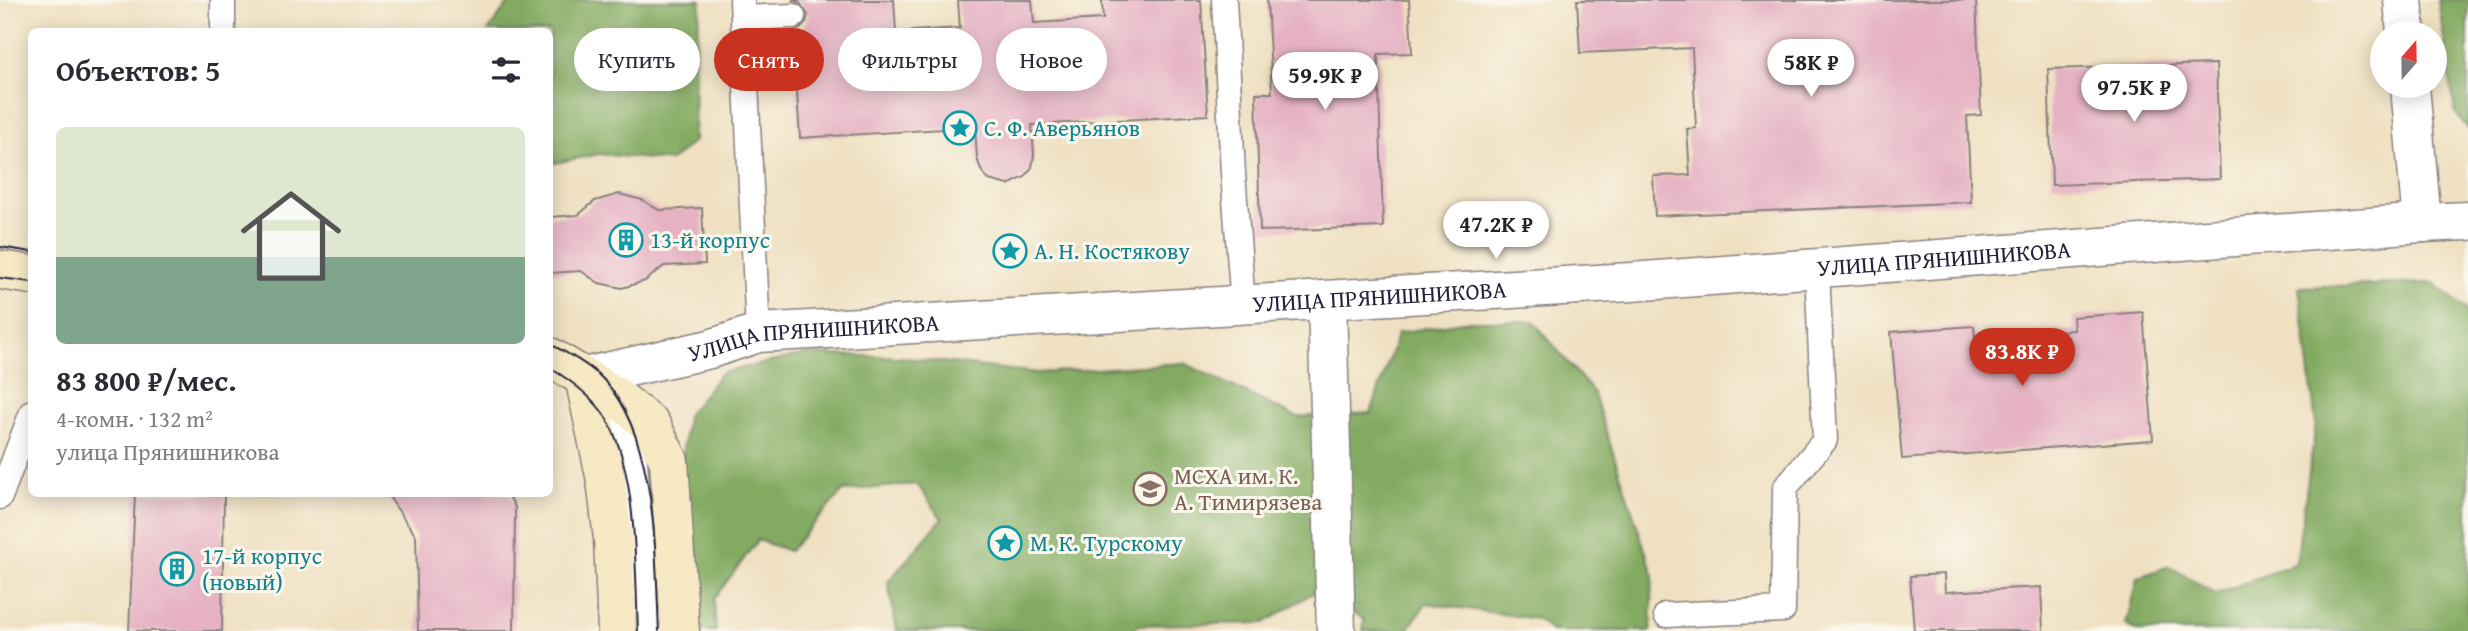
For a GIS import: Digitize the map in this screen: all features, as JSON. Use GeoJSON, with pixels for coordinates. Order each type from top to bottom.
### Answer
{"type":"FeatureCollection","features":[{"type":"Feature","properties":{"kind":"main road"},"geometry":{"type":"LineString","coordinates":[[0,270],[28,274]]}},
{"type":"Feature","properties":{"kind":"main road"},"geometry":{"type":"LineString","coordinates":[[553,359],[614,395],[651,425],[669,461],[680,631]]}},
{"type":"Feature","properties":{"kind":"main road"},"geometry":{"type":"LineString","coordinates":[[584,377],[606,480],[617,631]]}},
{"type":"Feature","properties":{"kind":"street"},"geometry":{"type":"LineString","coordinates":[[2403,0],[2405,21]]}},
{"type":"Feature","properties":{"kind":"street"},"geometry":{"type":"LineString","coordinates":[[2411,98],[2422,223]]}},
{"type":"Feature","properties":{"kind":"street","name":"УЛИЦА ПРЯНИШНИКОВА"},"geometry":{"type":"LineString","coordinates":[[584,377],[710,349],[758,333],[1817,270],[2468,221]]}},
{"type":"Feature","properties":{"kind":"street"},"geometry":{"type":"LineString","coordinates":[[1327,301],[1336,631]]}},
{"type":"Feature","properties":{"kind":"lane"},"geometry":{"type":"LineString","coordinates":[[222,0],[223,28]]}},
{"type":"Feature","properties":{"kind":"lane"},"geometry":{"type":"LineString","coordinates":[[1224,0],[1243,305]]}},
{"type":"Feature","properties":{"kind":"lane"},"geometry":{"type":"LineString","coordinates":[[758,333],[743,9],[793,16]]}},
{"type":"Feature","properties":{"kind":"lane"},"geometry":{"type":"LineString","coordinates":[[1666,615],[1783,610],[1785,488],[1825,440],[1817,270]]}},
{"type":"Feature","properties":{"kind":"lane"},"geometry":{"type":"LineString","coordinates":[[584,377],[613,409],[635,462],[649,631]]}},
{"type":"Feature","properties":{"kind":"lane"},"geometry":{"type":"LineString","coordinates":[[0,497],[28,423]]}},
{"type":"Feature","properties":{"kind":"green space"},"geometry":{"type":"Polygon","coordinates":[[[511,0],[701,0],[698,28],[574,28],[574,91],[695,91],[694,141],[671,161],[599,154],[553,163],[553,28],[490,28],[511,0]]]}},
{"type":"Feature","properties":{"kind":"green space"},"geometry":{"type":"Polygon","coordinates":[[[2438,0],[2468,0],[2468,129],[2455,111],[2447,59],[2447,21],[2441,21],[2438,0]]]}},
{"type":"Feature","properties":{"kind":"green space"},"geometry":{"type":"Polygon","coordinates":[[[2434,283],[2468,311],[2468,631],[2138,631],[2126,625],[2137,578],[2169,566],[2216,594],[2296,563],[2316,424],[2299,287],[2434,283]]]}},
{"type":"Feature","properties":{"kind":"green space","name":"МСХА им. К. А. Тимирязева"},"geometry":{"type":"Polygon","coordinates":[[[1468,321],[1533,321],[1593,392],[1653,574],[1651,631],[1551,631],[1537,619],[1426,603],[1407,631],[1363,631],[1364,619],[1316,591],[1264,623],[1138,625],[1132,631],[897,631],[888,582],[942,519],[917,484],[843,491],[789,551],[758,540],[714,599],[716,631],[684,631],[680,475],[687,416],[721,373],[806,354],[899,357],[1037,373],[1184,363],[1296,417],[1371,413],[1398,333],[1468,321]]]}},
{"type":"Feature","properties":{"kind":"building"},"geometry":{"type":"Polygon","coordinates":[[[792,0],[894,0],[896,28],[838,28],[838,91],[982,91],[982,28],[960,28],[958,0],[1032,0],[1034,23],[1103,19],[1102,0],[1201,0],[1208,115],[1032,125],[1032,167],[1025,177],[1008,185],[989,180],[981,170],[977,158],[975,127],[800,138],[797,91],[824,91],[824,28],[801,28],[808,15],[800,3],[792,0]]]}},
{"type":"Feature","properties":{"kind":"building"},"geometry":{"type":"Polygon","coordinates":[[[1267,0],[1409,0],[1412,53],[1378,54],[1383,227],[1260,231],[1256,93],[1272,93],[1267,0]]]}},
{"type":"Feature","properties":{"kind":"building"},"geometry":{"type":"Polygon","coordinates":[[[1577,0],[1976,0],[1981,115],[1967,116],[1971,202],[1655,216],[1653,176],[1690,175],[1687,129],[1696,128],[1692,48],[1580,53],[1577,0]]]}},
{"type":"Feature","properties":{"kind":"building"},"geometry":{"type":"Polygon","coordinates":[[[2216,64],[2220,179],[2052,185],[2048,69],[2216,64]]]}},
{"type":"Feature","properties":{"kind":"building","name":"13-й корпус"},"geometry":{"type":"Polygon","coordinates":[[[619,194],[642,200],[659,210],[702,208],[705,264],[664,266],[645,281],[622,288],[599,283],[581,271],[553,273],[553,217],[578,215],[595,201],[619,194]]]}},
{"type":"Feature","properties":{"kind":"building"},"geometry":{"type":"Polygon","coordinates":[[[2143,312],[2153,440],[1902,459],[1891,332],[1974,326],[1975,337],[2074,330],[2073,317],[2143,312]]]}},
{"type":"Feature","properties":{"kind":"building","name":"17-й корпус (новый)"},"geometry":{"type":"Polygon","coordinates":[[[135,497],[224,497],[222,631],[129,631],[135,497]]]}},
{"type":"Feature","properties":{"kind":"building"},"geometry":{"type":"Polygon","coordinates":[[[389,497],[510,497],[515,507],[514,631],[418,631],[416,536],[389,497]]]}},
{"type":"Feature","properties":{"kind":"building"},"geometry":{"type":"Polygon","coordinates":[[[1944,574],[1945,592],[2041,587],[2043,631],[1914,631],[1910,576],[1944,574]]]}},
{"type":"Feature","properties":{"kind":"tram line"},"geometry":{"type":"LineString","coordinates":[[0,247],[28,251]]}},
{"type":"Feature","properties":{"kind":"tram line"},"geometry":{"type":"LineString","coordinates":[[0,278],[28,282]]}},
{"type":"Feature","properties":{"kind":"tram line"},"geometry":{"type":"LineString","coordinates":[[553,346],[585,364],[603,379],[621,404],[634,433],[644,465],[650,499],[659,631]]}},
{"type":"Feature","properties":{"kind":"tram line"},"geometry":{"type":"LineString","coordinates":[[553,370],[592,400],[603,413],[623,460],[629,488],[635,549],[638,631]]}},
{"type":"Feature","properties":{"kind":"place","name":"С. Ф. Аверьянов"},"geometry":{"type":"Point","coordinates":[960,128]}},
{"type":"Feature","properties":{"kind":"place","name":"13-й корпус"},"geometry":{"type":"Point","coordinates":[626,240]}},
{"type":"Feature","properties":{"kind":"place","name":"А. Н. Костякову"},"geometry":{"type":"Point","coordinates":[1010,251]}},
{"type":"Feature","properties":{"kind":"place","name":"МСХА им. К. А. Тимирязева"},"geometry":{"type":"Point","coordinates":[1150,489]}},
{"type":"Feature","properties":{"kind":"place","name":"М. К. Турскому"},"geometry":{"type":"Point","coordinates":[1005,543]}},
{"type":"Feature","properties":{"kind":"place","name":"17-й корпус (новый)"},"geometry":{"type":"Point","coordinates":[177,569]}}]}
